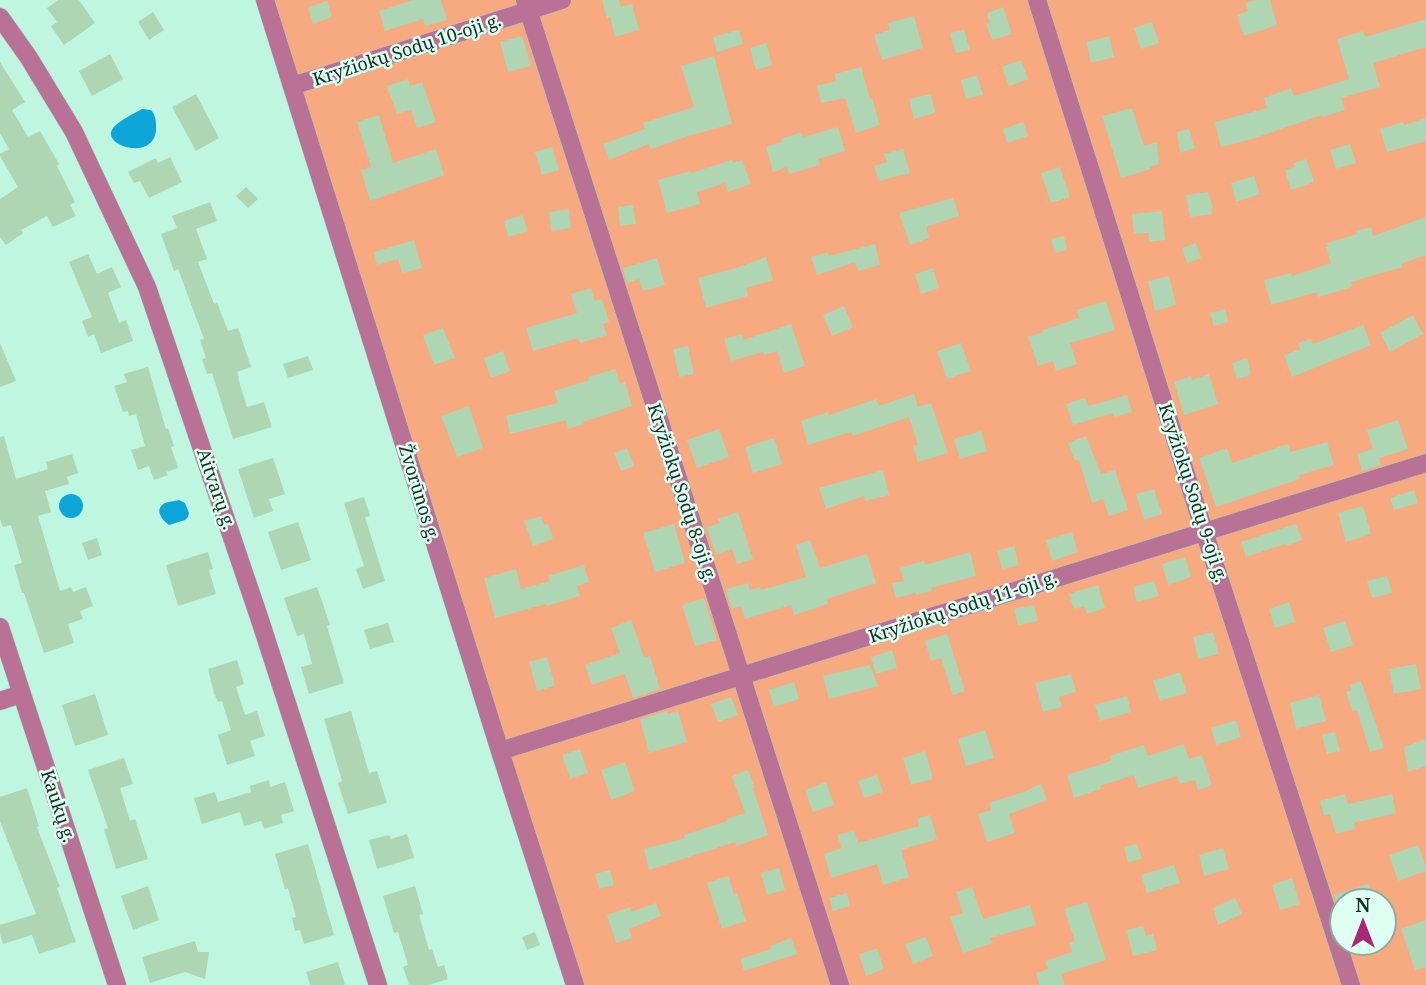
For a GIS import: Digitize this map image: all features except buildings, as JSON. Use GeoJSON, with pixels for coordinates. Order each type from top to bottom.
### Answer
{"type":"FeatureCollection","features":[{"type":"Feature","properties":{"kind":"street","name":"Žvorūnos g."},"geometry":{"type":"LineString","coordinates":[[265,0],[575,985]]}},
{"type":"Feature","properties":{"kind":"street","name":"Kryžiokų Sodų 10-oji g."},"geometry":{"type":"LineString","coordinates":[[292,86],[527,5],[562,0]]}},
{"type":"Feature","properties":{"kind":"street","name":"Kryžiokų Sodų 9-oji g."},"geometry":{"type":"LineString","coordinates":[[1037,0],[1204,531],[1351,985]]}},
{"type":"Feature","properties":{"kind":"street","name":"Kryžiokų Sodų 8-oji g."},"geometry":{"type":"LineString","coordinates":[[527,5],[840,985]]}},
{"type":"Feature","properties":{"kind":"street","name":"Aitvarų g."},"geometry":{"type":"LineString","coordinates":[[0,17],[29,58],[74,132],[147,287],[264,630],[378,985]]}},
{"type":"Feature","properties":{"kind":"street","name":"Kryžiokų Sodų 11-oji g."},"geometry":{"type":"LineString","coordinates":[[500,751],[1426,463]]}},
{"type":"Feature","properties":{"kind":"street","name":"Kaukų g."},"geometry":{"type":"LineString","coordinates":[[0,627],[117,985]]}},
{"type":"Feature","properties":{"kind":"street"},"geometry":{"type":"LineString","coordinates":[[0,701],[21,694]]}},
{"type":"Feature","properties":{"kind":"shaded area"},"geometry":{"type":"Polygon","coordinates":[[[264,0],[1426,0],[1426,985],[583,985],[264,0]]]}},
{"type":"Feature","properties":{"kind":"water"},"geometry":{"type":"Polygon","coordinates":[[[142,109],[151,110],[155,119],[154,137],[149,144],[130,148],[114,141],[111,135],[113,128],[142,109]]]}},
{"type":"Feature","properties":{"kind":"water"},"geometry":{"type":"Polygon","coordinates":[[[71,494],[82,501],[83,506],[76,517],[71,518],[60,511],[59,506],[66,495],[71,494]]]}},
{"type":"Feature","properties":{"kind":"water"},"geometry":{"type":"Polygon","coordinates":[[[179,500],[185,503],[188,517],[169,525],[161,516],[160,508],[165,503],[179,500]]]}}]}
